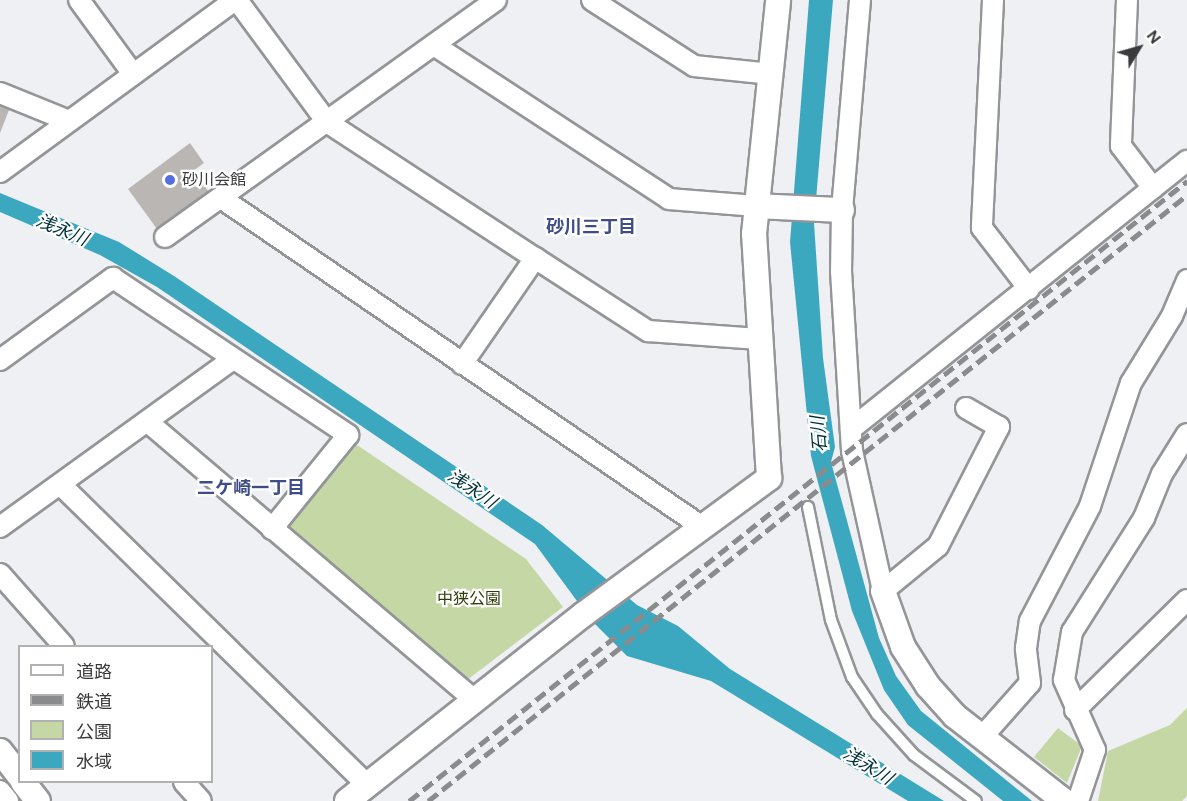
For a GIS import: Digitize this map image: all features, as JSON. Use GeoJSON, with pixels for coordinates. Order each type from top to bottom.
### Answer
{"type":"FeatureCollection","features":[{"type":"Feature","properties":{"kind":"street"},"geometry":{"type":"LineString","coordinates":[[79,0],[133,74]]}},
{"type":"Feature","properties":{"kind":"street"},"geometry":{"type":"LineString","coordinates":[[0,172],[236,0],[327,122],[535,258],[648,331],[759,339]]}},
{"type":"Feature","properties":{"kind":"street"},"geometry":{"type":"LineString","coordinates":[[165,237],[496,0]]}},
{"type":"Feature","properties":{"kind":"street"},"geometry":{"type":"LineString","coordinates":[[592,0],[694,66],[772,74]]}},
{"type":"Feature","properties":{"kind":"street"},"geometry":{"type":"LineString","coordinates":[[347,801],[584,614],[769,478],[759,339],[772,74],[778,0]]}},
{"type":"Feature","properties":{"kind":"street"},"geometry":{"type":"LineString","coordinates":[[860,0],[842,210],[854,463],[883,591],[903,647],[928,687],[982,738],[1065,800],[1095,750],[1075,710],[1064,680],[1072,632],[1144,518],[1162,474],[1187,434]]}},
{"type":"Feature","properties":{"kind":"street"},"geometry":{"type":"LineString","coordinates":[[993,0],[982,228],[1029,289]]}},
{"type":"Feature","properties":{"kind":"street"},"geometry":{"type":"LineString","coordinates":[[1127,0],[1121,146],[1153,188]]}},
{"type":"Feature","properties":{"kind":"street"},"geometry":{"type":"LineString","coordinates":[[434,45],[669,199],[842,210]]}},
{"type":"Feature","properties":{"kind":"street"},"geometry":{"type":"LineString","coordinates":[[0,93],[69,121]]}},
{"type":"Feature","properties":{"kind":"street"},"geometry":{"type":"LineString","coordinates":[[851,429],[1187,161]]}},
{"type":"Feature","properties":{"kind":"street"},"geometry":{"type":"LineString","coordinates":[[221,198],[701,526]]}},
{"type":"Feature","properties":{"kind":"street"},"geometry":{"type":"LineString","coordinates":[[462,364],[535,258]]}},
{"type":"Feature","properties":{"kind":"street"},"geometry":{"type":"LineString","coordinates":[[0,360],[113,278],[348,435],[272,529]]}},
{"type":"Feature","properties":{"kind":"street"},"geometry":{"type":"LineString","coordinates":[[982,738],[1030,683],[1026,648],[1030,621],[1090,506],[1131,383],[1172,316],[1187,280]]}},
{"type":"Feature","properties":{"kind":"street"},"geometry":{"type":"LineString","coordinates":[[0,527],[62,486],[233,359]]}},
{"type":"Feature","properties":{"kind":"street"},"geometry":{"type":"LineString","coordinates":[[883,591],[938,546],[999,427],[966,408]]}},
{"type":"Feature","properties":{"kind":"street"},"geometry":{"type":"LineString","coordinates":[[149,423],[474,700]]}},
{"type":"Feature","properties":{"kind":"street"},"geometry":{"type":"LineString","coordinates":[[62,486],[367,785]]}},
{"type":"Feature","properties":{"kind":"street"},"geometry":{"type":"LineString","coordinates":[[0,574],[63,645]]}},
{"type":"Feature","properties":{"kind":"street"},"geometry":{"type":"LineString","coordinates":[[1075,710],[1187,600]]}},
{"type":"Feature","properties":{"kind":"street"},"geometry":{"type":"LineString","coordinates":[[0,751],[18,774]]}},
{"type":"Feature","properties":{"kind":"street"},"geometry":{"type":"LineString","coordinates":[[24,783],[38,801]]}},
{"type":"Feature","properties":{"kind":"street"},"geometry":{"type":"LineString","coordinates":[[185,783],[201,801]]}},
{"type":"Feature","properties":{"kind":"street"},"geometry":{"type":"LineString","coordinates":[[0,791],[8,801]]}},
{"type":"Feature","properties":{"kind":"lane"},"geometry":{"type":"LineString","coordinates":[[808,507],[831,620],[858,686],[914,755],[976,801]]}},
{"type":"Feature","properties":{"kind":"green space","name":"中狭公園"},"geometry":{"type":"Polygon","coordinates":[[[354,443],[526,559],[563,607],[467,680],[290,532],[289,523],[354,443]]]}},
{"type":"Feature","properties":{"kind":"green space"},"geometry":{"type":"Polygon","coordinates":[[[1187,708],[1187,796],[1182,801],[1098,801],[1108,751],[1170,725],[1187,708]]]}},
{"type":"Feature","properties":{"kind":"green space"},"geometry":{"type":"Polygon","coordinates":[[[1058,728],[1082,746],[1067,783],[1034,757],[1058,728]]]}},
{"type":"Feature","properties":{"kind":"water","name":"石川"},"geometry":{"type":"Polygon","coordinates":[[[809,0],[833,0],[814,223],[823,358],[835,447],[831,462],[879,638],[896,676],[921,711],[1032,801],[1003,801],[908,725],[884,690],[852,611],[811,456],[790,242],[809,0]]]}},
{"type":"Feature","properties":{"kind":"water","name":"浅永川"},"geometry":{"type":"Polygon","coordinates":[[[0,193],[119,242],[174,276],[542,525],[637,605],[678,626],[730,669],[944,801],[908,801],[711,681],[627,656],[591,620],[535,544],[157,287],[100,255],[0,212],[0,193]]]}},
{"type":"Feature","properties":{"kind":"building"},"geometry":{"type":"Polygon","coordinates":[[[0,106],[9,110],[0,133],[0,106]]]}},
{"type":"Feature","properties":{"kind":"building","name":"砂川会館"},"geometry":{"type":"Polygon","coordinates":[[[190,143],[204,163],[193,171],[209,192],[157,229],[128,189],[190,143]]]}},
{"type":"Feature","properties":{"kind":"railway"},"geometry":{"type":"LineString","coordinates":[[409,801],[1187,181]]}},
{"type":"Feature","properties":{"kind":"railway"},"geometry":{"type":"LineString","coordinates":[[428,801],[1187,195]]}},
{"type":"Feature","properties":{"kind":"place","name":"砂川会館"},"geometry":{"type":"Point","coordinates":[170,180]}},
{"type":"Feature","properties":{"kind":"district","name":"砂川三丁目"},"geometry":{"type":"Point","coordinates":[591,227]}},
{"type":"Feature","properties":{"kind":"district","name":"二ケ崎一丁目"},"geometry":{"type":"Point","coordinates":[251,488]}}]}
